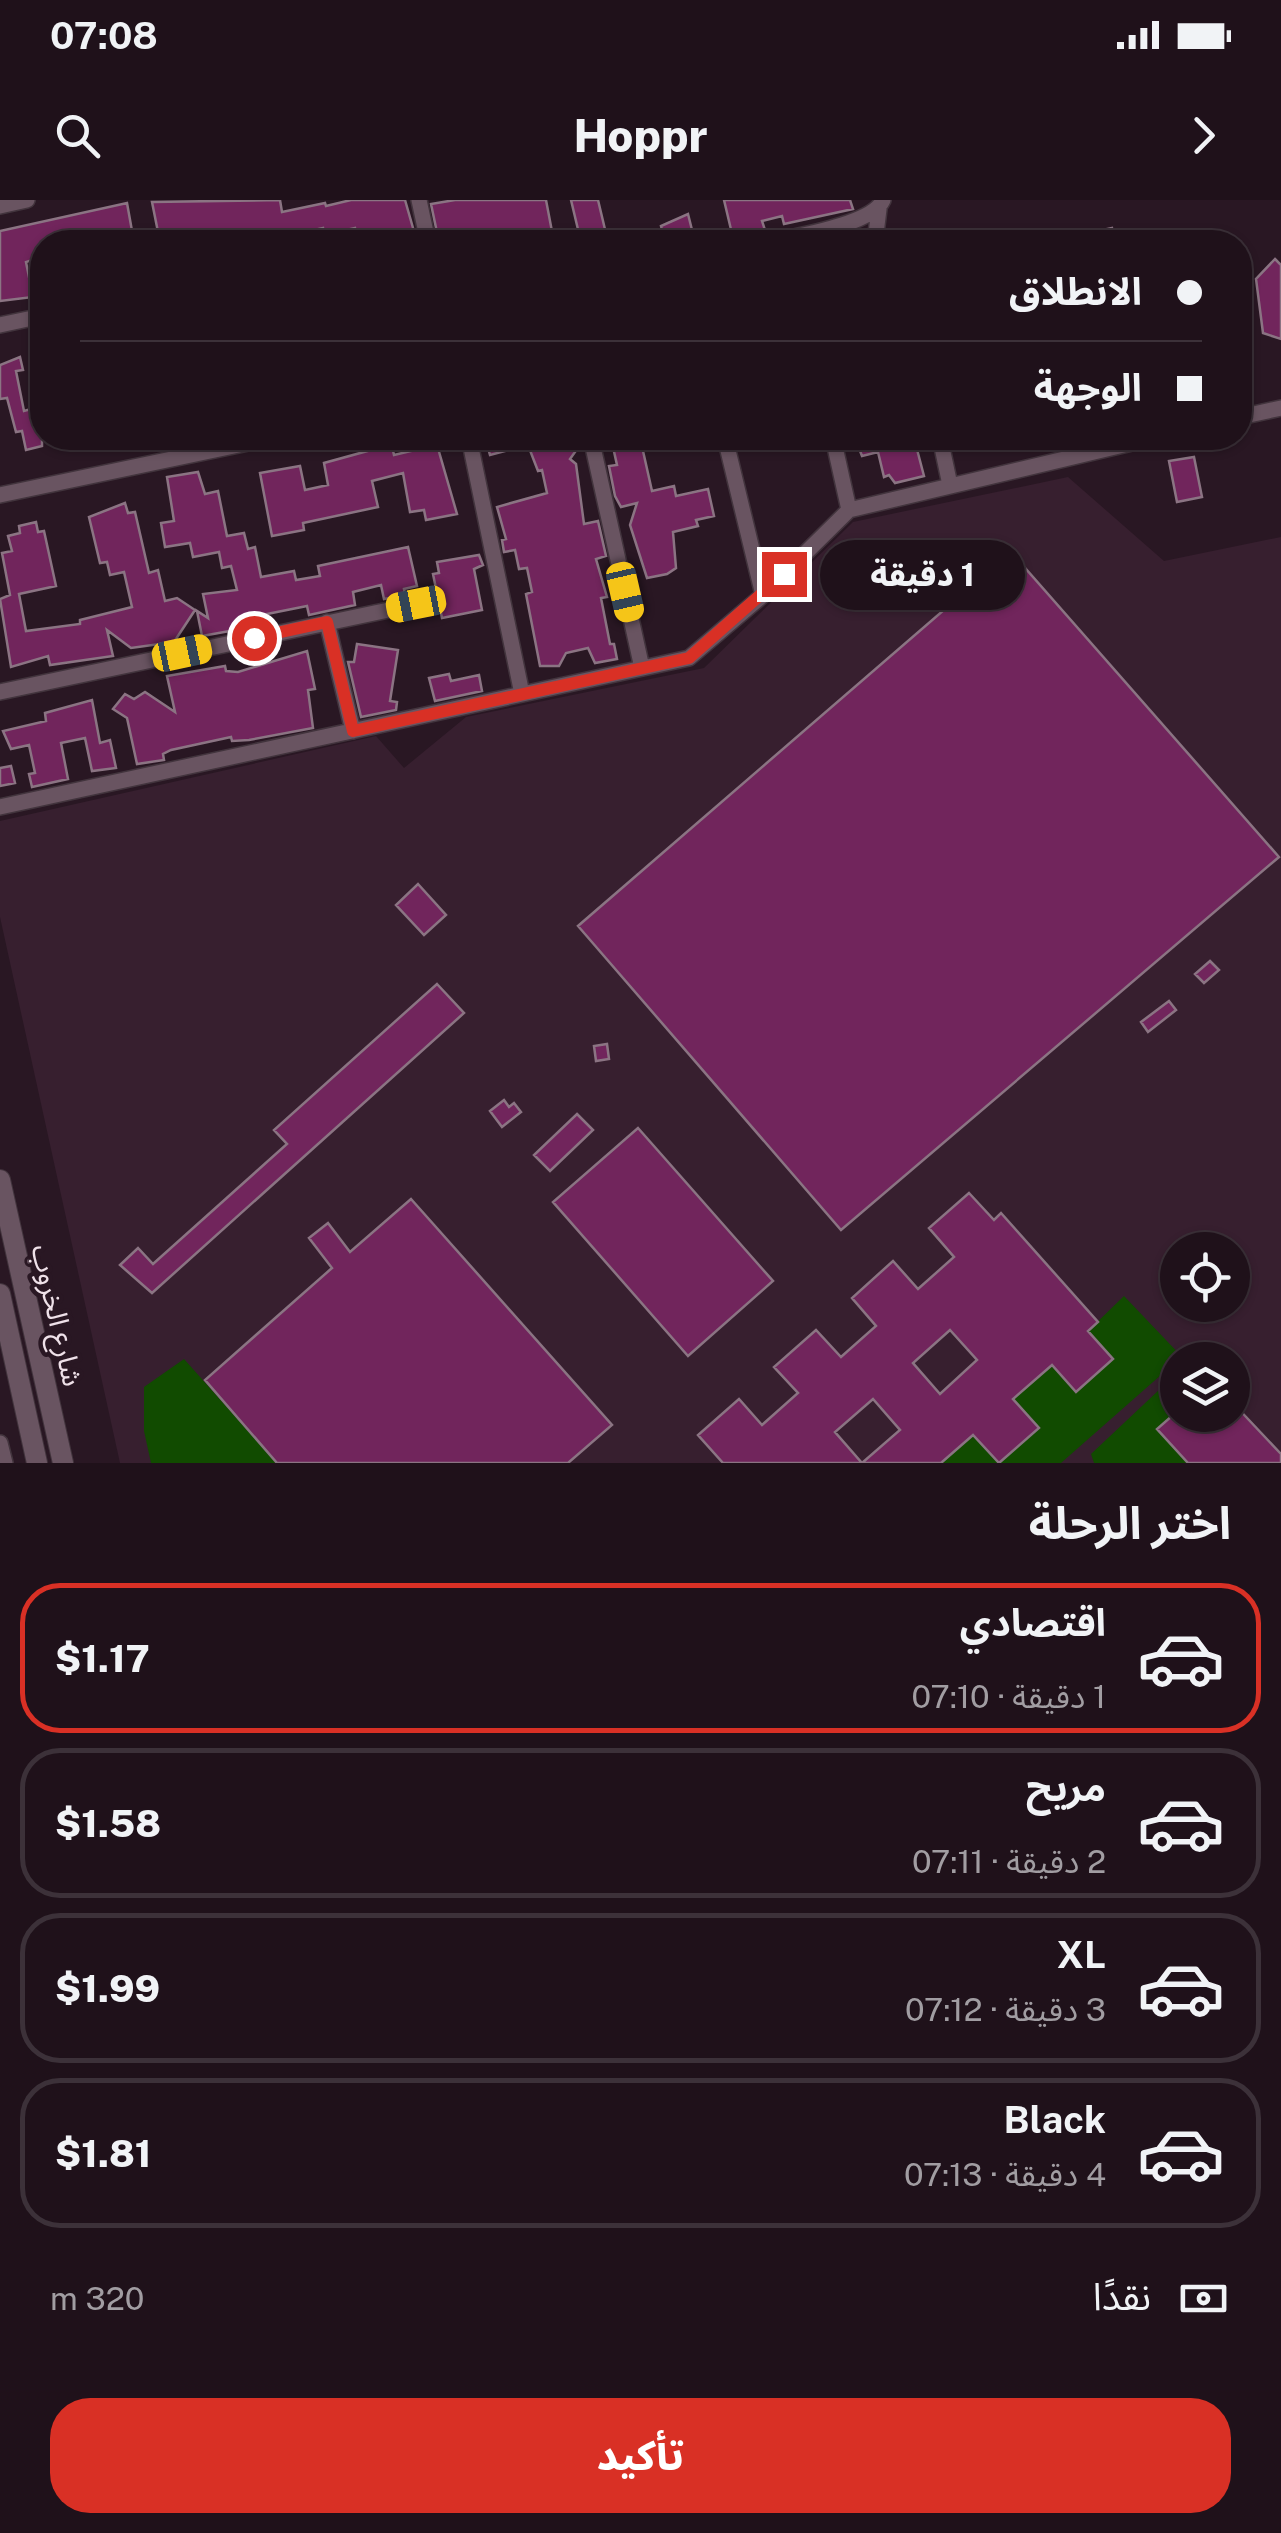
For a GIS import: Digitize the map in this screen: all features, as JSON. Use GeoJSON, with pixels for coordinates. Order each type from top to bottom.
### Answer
{"type":"FeatureCollection","features":[{"type":"Feature","properties":{"kind":"main road","name":"شارع الخروب"},"geometry":{"type":"LineString","coordinates":[[0,1180],[63,1463]]}},
{"type":"Feature","properties":{"kind":"main road","name":"شارع الخروب"},"geometry":{"type":"LineString","coordinates":[[0,1294],[37,1463]]}},
{"type":"Feature","properties":{"kind":"street"},"geometry":{"type":"LineString","coordinates":[[0,206],[27,200]]}},
{"type":"Feature","properties":{"kind":"street"},"geometry":{"type":"LineString","coordinates":[[418,200],[425,230]]}},
{"type":"Feature","properties":{"kind":"street"},"geometry":{"type":"LineString","coordinates":[[822,230],[860,219],[881,204]]}},
{"type":"Feature","properties":{"kind":"street"},"geometry":{"type":"LineString","coordinates":[[877,230],[881,204]]}},
{"type":"Feature","properties":{"kind":"street"},"geometry":{"type":"LineString","coordinates":[[0,326],[30,319]]}},
{"type":"Feature","properties":{"kind":"street"},"geometry":{"type":"LineString","coordinates":[[1252,414],[1281,408]]}},
{"type":"Feature","properties":{"kind":"street"},"geometry":{"type":"LineString","coordinates":[[0,495],[215,450]]}},
{"type":"Feature","properties":{"kind":"street"},"geometry":{"type":"LineString","coordinates":[[471,450],[522,694]]}},
{"type":"Feature","properties":{"kind":"street"},"geometry":{"type":"LineString","coordinates":[[594,450],[642,668]]}},
{"type":"Feature","properties":{"kind":"street"},"geometry":{"type":"LineString","coordinates":[[728,450],[763,595]]}},
{"type":"Feature","properties":{"kind":"street"},"geometry":{"type":"LineString","coordinates":[[836,450],[849,510]]}},
{"type":"Feature","properties":{"kind":"street"},"geometry":{"type":"LineString","coordinates":[[943,450],[950,485]]}},
{"type":"Feature","properties":{"kind":"street"},"geometry":{"type":"LineString","coordinates":[[0,807],[698,653],[849,510],[1101,450]]}},
{"type":"Feature","properties":{"kind":"street"},"geometry":{"type":"LineString","coordinates":[[0,692],[416,604]]}},
{"type":"Feature","properties":{"kind":"street"},"geometry":{"type":"LineString","coordinates":[[327,622],[353,731]]}},
{"type":"Feature","properties":{"kind":"street"},"geometry":{"type":"LineString","coordinates":[[0,1442],[5,1463]]}},
{"type":"Feature","properties":{"kind":"shaded area"},"geometry":{"type":"Polygon","coordinates":[[[1068,477],[1164,561],[1281,537],[1281,1463],[120,1463],[0,917],[0,821],[376,736],[404,768],[466,717],[704,668],[853,522],[1068,477]]]}},
{"type":"Feature","properties":{"kind":"green space"},"geometry":{"type":"Polygon","coordinates":[[[1124,1296],[1168,1342],[1160,1342],[1160,1376],[1061,1463],[999,1463],[1039,1428],[1013,1399],[1052,1365],[1076,1392],[1113,1359],[1088,1331],[1124,1296]]]}},
{"type":"Feature","properties":{"kind":"green space"},"geometry":{"type":"Polygon","coordinates":[[[184,1359],[277,1463],[151,1463],[144,1431],[144,1387],[184,1359]]]}},
{"type":"Feature","properties":{"kind":"green space"},"geometry":{"type":"Polygon","coordinates":[[[1160,1389],[1157,1429],[1188,1463],[1094,1463],[1091,1454],[1160,1389]]]}},
{"type":"Feature","properties":{"kind":"green space"},"geometry":{"type":"Polygon","coordinates":[[[973,1435],[998,1463],[941,1463],[973,1435]]]}},
{"type":"Feature","properties":{"kind":"building"},"geometry":{"type":"Polygon","coordinates":[[[280,200],[282,212],[351,200],[405,200],[414,230],[158,230],[152,202],[280,200]]]}},
{"type":"Feature","properties":{"kind":"building"},"geometry":{"type":"Polygon","coordinates":[[[455,200],[546,200],[552,230],[436,230],[431,204],[455,200]]]}},
{"type":"Feature","properties":{"kind":"building"},"geometry":{"type":"Polygon","coordinates":[[[571,200],[598,200],[605,230],[578,230],[571,200]]]}},
{"type":"Feature","properties":{"kind":"building"},"geometry":{"type":"Polygon","coordinates":[[[724,200],[850,200],[853,209],[784,224],[782,216],[762,221],[765,230],[731,230],[724,200]]]}},
{"type":"Feature","properties":{"kind":"building"},"geometry":{"type":"Polygon","coordinates":[[[127,203],[132,230],[30,230],[30,261],[26,262],[30,297],[0,301],[0,231],[127,203]]]}},
{"type":"Feature","properties":{"kind":"building"},"geometry":{"type":"Polygon","coordinates":[[[688,214],[692,230],[662,230],[661,226],[688,214]]]}},
{"type":"Feature","properties":{"kind":"building"},"geometry":{"type":"Polygon","coordinates":[[[1275,259],[1281,265],[1281,339],[1263,333],[1256,279],[1275,259]]]}},
{"type":"Feature","properties":{"kind":"building"},"geometry":{"type":"Polygon","coordinates":[[[20,357],[23,370],[16,371],[24,411],[30,409],[30,449],[26,450],[22,431],[16,432],[7,398],[0,399],[0,365],[20,357]]]}},
{"type":"Feature","properties":{"kind":"building"},"geometry":{"type":"Polygon","coordinates":[[[371,450],[393,450],[394,455],[438,450],[457,514],[426,520],[424,510],[410,512],[403,473],[372,481],[378,507],[303,523],[304,530],[272,536],[260,473],[300,466],[305,490],[328,485],[324,463],[371,450]]]}},
{"type":"Feature","properties":{"kind":"building"},"geometry":{"type":"Polygon","coordinates":[[[530,450],[575,452],[570,459],[576,464],[584,524],[598,521],[606,556],[596,559],[607,597],[601,598],[610,644],[614,644],[617,659],[595,663],[588,648],[566,653],[559,666],[540,666],[526,594],[532,592],[527,568],[519,569],[515,550],[504,552],[502,540],[506,539],[497,507],[547,493],[542,470],[538,471],[530,450]]]}},
{"type":"Feature","properties":{"kind":"building"},"geometry":{"type":"Polygon","coordinates":[[[614,450],[648,450],[643,451],[652,491],[674,486],[676,496],[708,489],[714,516],[696,520],[698,526],[673,532],[676,568],[667,574],[647,578],[630,525],[637,503],[621,507],[615,496],[609,466],[617,465],[614,450]]]}},
{"type":"Feature","properties":{"kind":"building"},"geometry":{"type":"Polygon","coordinates":[[[860,450],[917,450],[924,476],[895,483],[889,475],[884,477],[878,452],[862,456],[860,450]]]}},
{"type":"Feature","properties":{"kind":"building"},"geometry":{"type":"Polygon","coordinates":[[[1194,457],[1202,497],[1177,502],[1169,461],[1194,457]]]}},
{"type":"Feature","properties":{"kind":"building"},"geometry":{"type":"Polygon","coordinates":[[[198,472],[205,494],[218,491],[227,536],[244,533],[248,549],[255,547],[261,577],[294,571],[296,580],[320,576],[318,566],[408,547],[417,586],[404,589],[405,595],[384,599],[381,585],[353,592],[355,605],[309,615],[307,606],[267,614],[269,624],[202,636],[197,611],[208,618],[203,594],[237,590],[231,566],[222,568],[219,552],[193,557],[190,543],[165,547],[161,523],[174,521],[167,477],[198,472]]]}},
{"type":"Feature","properties":{"kind":"building"},"geometry":{"type":"Polygon","coordinates":[[[125,503],[128,513],[135,512],[149,573],[158,570],[165,601],[177,598],[195,610],[174,642],[131,648],[107,630],[113,656],[50,665],[48,656],[11,667],[0,599],[10,595],[2,553],[12,551],[8,536],[20,533],[19,526],[36,522],[38,532],[44,531],[56,586],[19,594],[26,631],[80,624],[80,620],[132,607],[124,572],[110,575],[107,562],[100,563],[89,517],[125,503]]]}},
{"type":"Feature","properties":{"kind":"building"},"geometry":{"type":"Polygon","coordinates":[[[1011,552],[1279,857],[841,1230],[578,926],[1011,552]]]}},
{"type":"Feature","properties":{"kind":"building"},"geometry":{"type":"Polygon","coordinates":[[[479,555],[483,565],[474,569],[482,610],[442,618],[433,574],[439,573],[437,562],[479,555]]]}},
{"type":"Feature","properties":{"kind":"building"},"geometry":{"type":"Polygon","coordinates":[[[357,644],[398,650],[390,701],[397,702],[396,710],[361,717],[348,662],[354,662],[357,644]]]}},
{"type":"Feature","properties":{"kind":"building"},"geometry":{"type":"Polygon","coordinates":[[[307,651],[315,689],[308,690],[313,728],[249,740],[232,741],[231,737],[171,750],[163,754],[164,760],[137,764],[127,718],[113,709],[125,694],[134,699],[145,692],[175,712],[167,676],[225,666],[226,671],[238,672],[307,651]]]}},
{"type":"Feature","properties":{"kind":"building"},"geometry":{"type":"Polygon","coordinates":[[[449,674],[451,681],[479,675],[482,691],[435,701],[429,678],[449,674]]]}},
{"type":"Feature","properties":{"kind":"building"},"geometry":{"type":"Polygon","coordinates":[[[92,700],[100,743],[110,740],[116,768],[92,771],[85,738],[61,743],[68,779],[32,787],[29,774],[35,773],[29,745],[11,749],[3,731],[46,721],[45,713],[92,700]]]}},
{"type":"Feature","properties":{"kind":"building"},"geometry":{"type":"Polygon","coordinates":[[[11,766],[15,783],[0,786],[0,768],[11,766]]]}},
{"type":"Feature","properties":{"kind":"building"},"geometry":{"type":"Polygon","coordinates":[[[418,884],[446,915],[424,935],[396,905],[418,884]]]}},
{"type":"Feature","properties":{"kind":"building"},"geometry":{"type":"Polygon","coordinates":[[[1210,961],[1219,970],[1204,983],[1195,974],[1210,961]]]}},
{"type":"Feature","properties":{"kind":"building"},"geometry":{"type":"Polygon","coordinates":[[[437,984],[464,1013],[152,1293],[120,1265],[138,1248],[153,1264],[287,1144],[274,1130],[437,984]]]}},
{"type":"Feature","properties":{"kind":"building"},"geometry":{"type":"Polygon","coordinates":[[[1169,1001],[1176,1010],[1148,1032],[1141,1022],[1169,1001]]]}},
{"type":"Feature","properties":{"kind":"building"},"geometry":{"type":"Polygon","coordinates":[[[607,1044],[609,1059],[596,1061],[594,1046],[607,1044]]]}},
{"type":"Feature","properties":{"kind":"building"},"geometry":{"type":"Polygon","coordinates":[[[504,1100],[509,1107],[514,1103],[521,1112],[502,1127],[490,1111],[504,1100]]]}},
{"type":"Feature","properties":{"kind":"building"},"geometry":{"type":"Polygon","coordinates":[[[577,1114],[593,1130],[550,1171],[534,1155],[577,1114]]]}},
{"type":"Feature","properties":{"kind":"building"},"geometry":{"type":"Polygon","coordinates":[[[638,1128],[773,1281],[688,1356],[553,1202],[638,1128]]]}},
{"type":"Feature","properties":{"kind":"building"},"geometry":{"type":"Polygon","coordinates":[[[969,1193],[994,1220],[1001,1213],[1098,1322],[1088,1331],[1113,1359],[1076,1392],[1052,1365],[1013,1399],[1039,1428],[999,1463],[973,1435],[941,1463],[862,1463],[723,1463],[698,1435],[739,1399],[762,1425],[798,1393],[774,1367],[816,1330],[841,1357],[876,1326],[852,1298],[893,1261],[918,1289],[954,1257],[929,1228],[969,1193]],[[950,1330],[913,1363],[940,1394],[977,1360],[950,1330]],[[873,1399],[835,1432],[862,1463],[900,1430],[873,1399]]]}},
{"type":"Feature","properties":{"kind":"building"},"geometry":{"type":"Polygon","coordinates":[[[411,1199],[612,1425],[568,1463],[277,1463],[205,1380],[332,1268],[309,1238],[328,1223],[350,1252],[411,1199]]]}},
{"type":"Feature","properties":{"kind":"building"},"geometry":{"type":"Polygon","coordinates":[[[1250,1421],[1281,1454],[1281,1463],[1188,1463],[1157,1429],[1250,1432],[1250,1421]]]}},
{"type":"Feature","properties":{"kind":"route"},"geometry":{"type":"LineString","coordinates":[[254,638],[327,622],[353,731],[689,658],[784,574]]}}]}
